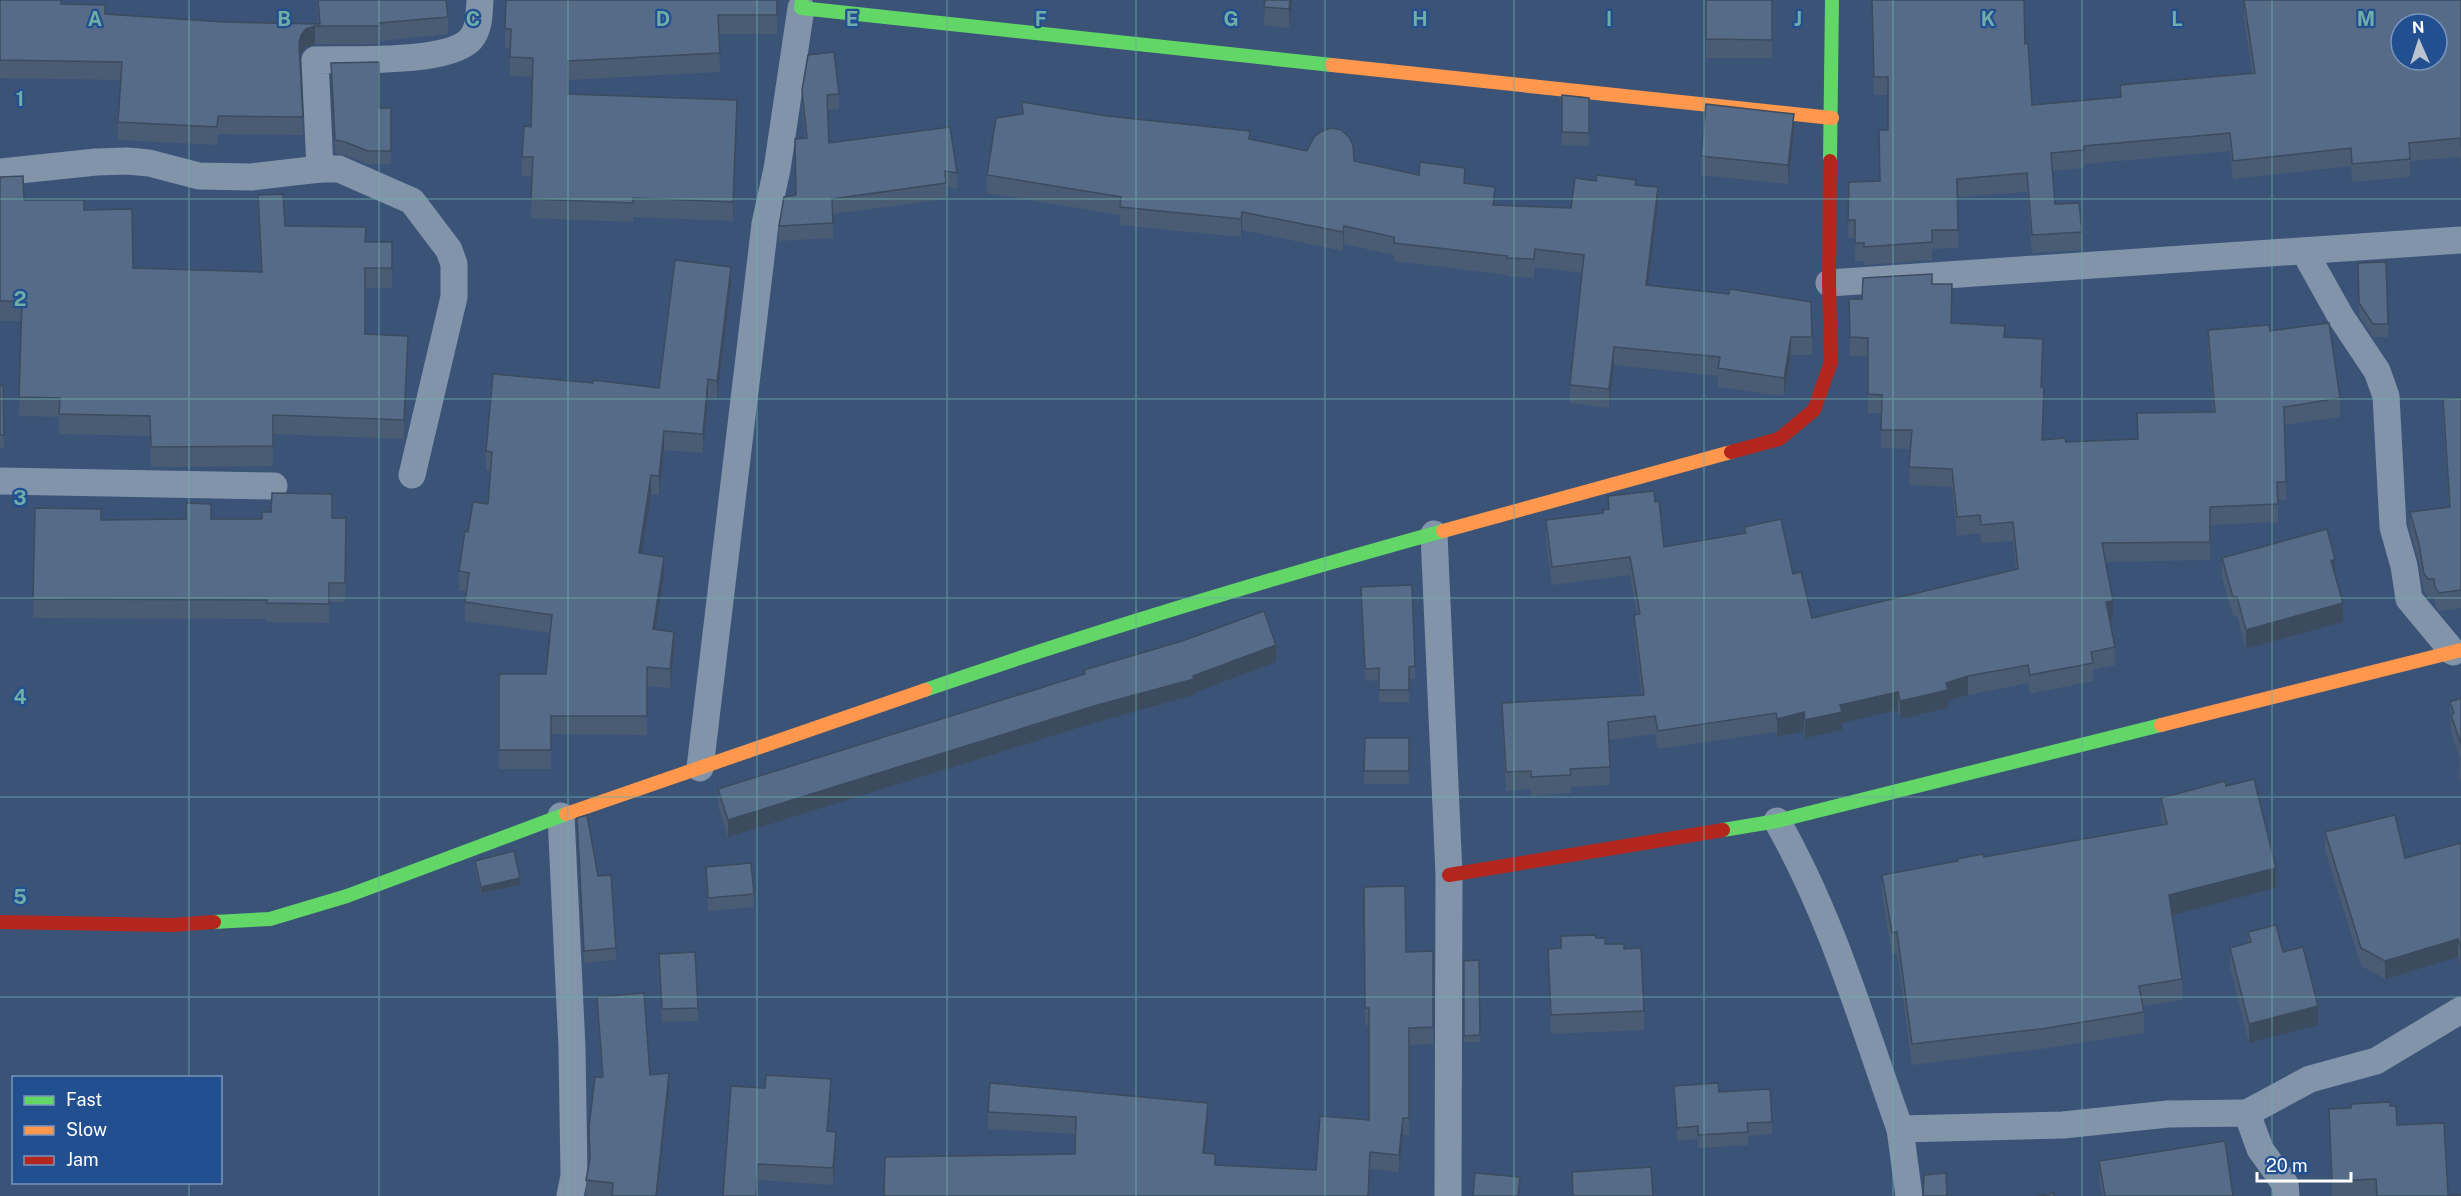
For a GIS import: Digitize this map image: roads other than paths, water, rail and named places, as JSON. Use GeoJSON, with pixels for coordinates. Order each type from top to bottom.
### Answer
{"type":"FeatureCollection","features":[{"type":"Feature","properties":{"kind":"street"},"geometry":{"type":"LineString","coordinates":[[320,169],[315,60],[410,57],[454,49],[471,39],[479,23],[480,0]]}},
{"type":"Feature","properties":{"kind":"street"},"geometry":{"type":"LineString","coordinates":[[0,922],[172,925],[270,919],[347,896],[561,816],[1055,645],[1434,534],[1779,439],[1814,410],[1831,362],[1829,283],[1832,0]]}},
{"type":"Feature","properties":{"kind":"street"},"geometry":{"type":"LineString","coordinates":[[700,768],[765,224],[777,169],[802,4],[1832,118]]}},
{"type":"Feature","properties":{"kind":"street"},"geometry":{"type":"LineString","coordinates":[[0,172],[127,161],[148,163],[209,177],[251,177],[320,169],[339,170],[412,201],[449,250],[452,257],[454,297],[412,475]]}},
{"type":"Feature","properties":{"kind":"street"},"geometry":{"type":"LineString","coordinates":[[1829,283],[2461,240]]}},
{"type":"Feature","properties":{"kind":"street"},"geometry":{"type":"LineString","coordinates":[[1449,876],[1776,820],[2457,651],[2409,599],[2404,566],[2393,527],[2386,396],[2377,371],[2341,317],[2304,252]]}},
{"type":"Feature","properties":{"kind":"street"},"geometry":{"type":"LineString","coordinates":[[0,481],[274,486]]}},
{"type":"Feature","properties":{"kind":"street"},"geometry":{"type":"LineString","coordinates":[[1434,534],[1449,876],[1448,1196]]}},
{"type":"Feature","properties":{"kind":"street"},"geometry":{"type":"LineString","coordinates":[[561,816],[572,1048],[574,1176],[570,1196]]}},
{"type":"Feature","properties":{"kind":"street"},"geometry":{"type":"LineString","coordinates":[[1776,820],[1800,861],[1827,920],[1900,1129],[1909,1196]]}},
{"type":"Feature","properties":{"kind":"street"},"geometry":{"type":"LineString","coordinates":[[1900,1129],[2063,1125],[2168,1114],[2247,1113],[2310,1079],[2376,1061],[2461,1010]]}},
{"type":"Feature","properties":{"kind":"street"},"geometry":{"type":"LineString","coordinates":[[2247,1113],[2260,1149],[2285,1184],[2286,1196]]}}]}
